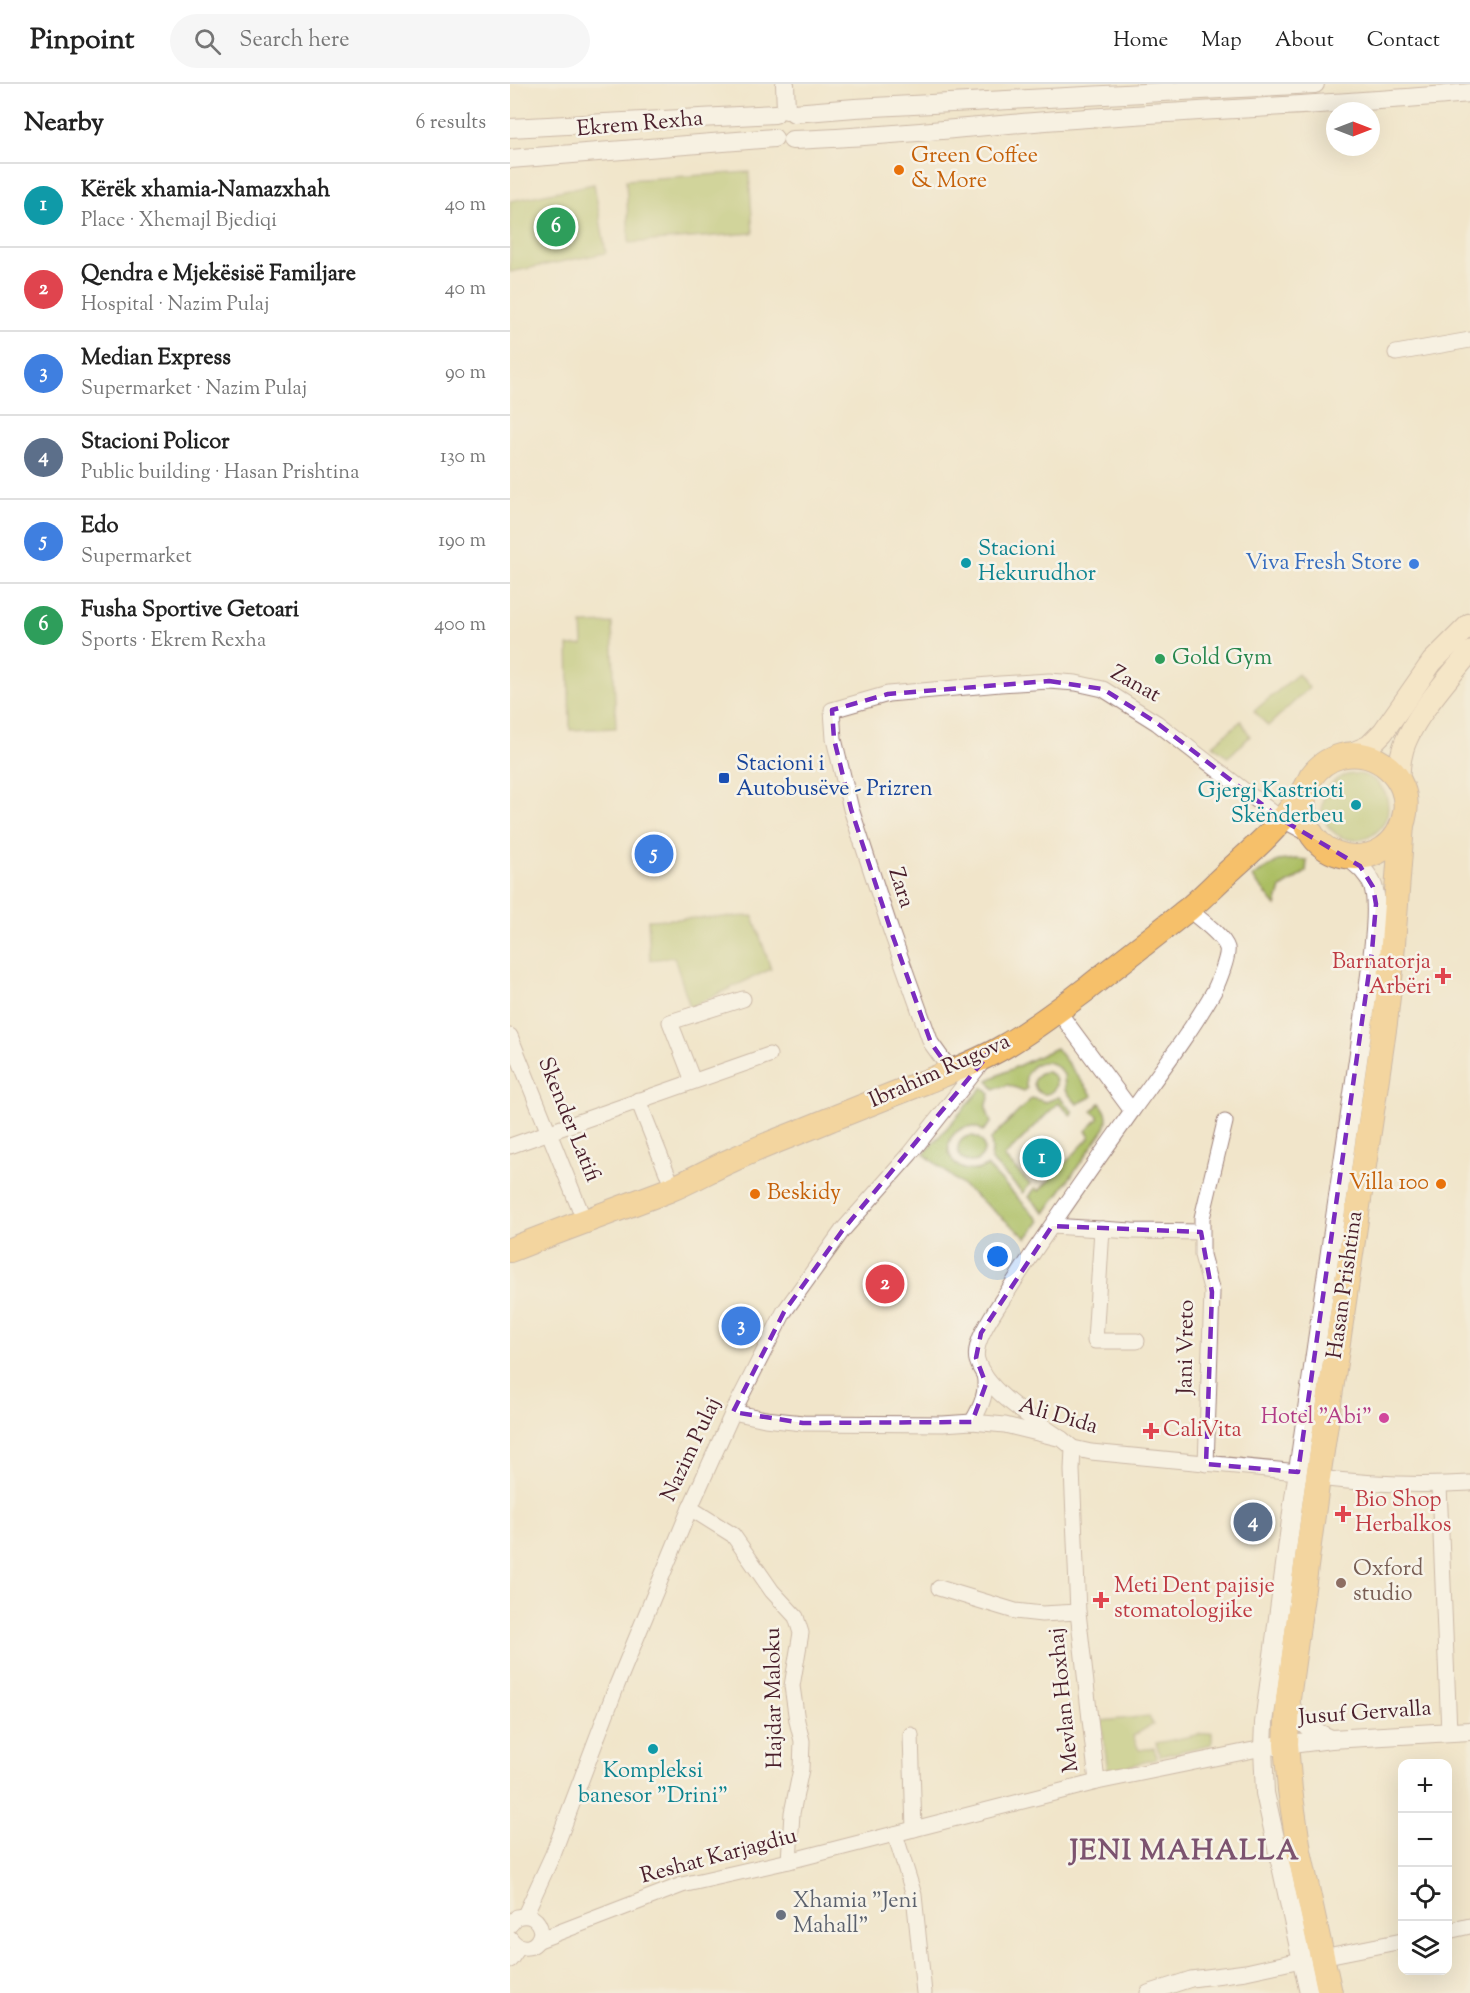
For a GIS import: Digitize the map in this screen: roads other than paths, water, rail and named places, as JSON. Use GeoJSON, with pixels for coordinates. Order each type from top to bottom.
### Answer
{"type":"FeatureCollection","features":[{"type":"Feature","properties":{"kind":"main road"},"geometry":{"type":"LineString","coordinates":[[1470,624],[1432,662],[1383,732],[1369,746],[1334,758],[1321,766],[1311,777],[1302,802],[1303,814],[1311,835],[1319,844],[1333,853],[1349,858],[1366,856],[1381,850],[1394,839],[1402,825],[1406,811],[1405,795],[1400,781],[1403,748],[1432,699],[1470,652]]}},
{"type":"Feature","properties":{"kind":"main road"},"geometry":{"type":"LineString","coordinates":[[1348,755],[1363,755],[1378,760],[1400,781]]}},
{"type":"Feature","properties":{"kind":"main road","name":"Ibrahim Rugova"},"geometry":{"type":"LineString","coordinates":[[510,1250],[673,1188],[733,1159],[951,1071],[1004,1047],[1058,1011],[1188,909],[1267,836],[1305,791]]}},
{"type":"Feature","properties":{"kind":"main road","name":"Hasan Prishtina"},"geometry":{"type":"LineString","coordinates":[[1275,1746],[1288,1699],[1308,1475],[1385,1023],[1402,825]]}},
{"type":"Feature","properties":{"kind":"main road"},"geometry":{"type":"LineString","coordinates":[[1275,1746],[1288,1776],[1311,1958],[1330,1993]]}},
{"type":"Feature","properties":{"kind":"street"},"geometry":{"type":"LineString","coordinates":[[785,84],[785,112]]}},
{"type":"Feature","properties":{"kind":"street","name":"Ekrem Rexha"},"geometry":{"type":"LineString","coordinates":[[510,128],[1315,84]]}},
{"type":"Feature","properties":{"kind":"street","name":"Ekrem Rexha"},"geometry":{"type":"LineString","coordinates":[[510,159],[783,139],[857,138],[1058,120],[1383,101],[1470,93]]}},
{"type":"Feature","properties":{"kind":"street"},"geometry":{"type":"LineString","coordinates":[[785,112],[798,117],[801,127],[798,135],[783,139],[771,133],[769,122],[785,112]]}},
{"type":"Feature","properties":{"kind":"street"},"geometry":{"type":"LineString","coordinates":[[1396,353],[1470,340]]}},
{"type":"Feature","properties":{"kind":"street","name":"Zanat"},"geometry":{"type":"LineString","coordinates":[[832,710],[888,694],[1000,684],[1076,682],[1103,689],[1157,723],[1281,819],[1311,835]]}},
{"type":"Feature","properties":{"kind":"street","name":"Zara"},"geometry":{"type":"LineString","coordinates":[[832,710],[834,739],[851,809],[891,931],[931,1043],[951,1071]]}},
{"type":"Feature","properties":{"kind":"street","name":"Hasan Prishtina"},"geometry":{"type":"LineString","coordinates":[[1275,1746],[1267,1699],[1308,1475],[1366,1009],[1376,904],[1373,887],[1367,875],[1349,858]]}},
{"type":"Feature","properties":{"kind":"street"},"geometry":{"type":"LineString","coordinates":[[1068,1443],[995,1389],[976,1358],[981,1333],[1215,989],[1227,955],[1227,947],[1188,909]]}},
{"type":"Feature","properties":{"kind":"street"},"geometry":{"type":"LineString","coordinates":[[693,1081],[670,1022],[743,999]]}},
{"type":"Feature","properties":{"kind":"street"},"geometry":{"type":"LineString","coordinates":[[1058,1011],[1132,1111]]}},
{"type":"Feature","properties":{"kind":"street","name":"Skender Latifi"},"geometry":{"type":"LineString","coordinates":[[510,1036],[584,1220]]}},
{"type":"Feature","properties":{"kind":"street"},"geometry":{"type":"LineString","coordinates":[[510,1146],[769,1055]]}},
{"type":"Feature","properties":{"kind":"street","name":"Nazim Pulaj"},"geometry":{"type":"LineString","coordinates":[[516,1918],[553,1854],[617,1684],[690,1508],[733,1412],[784,1312],[835,1240],[910,1154],[988,1055]]}},
{"type":"Feature","properties":{"kind":"street"},"geometry":{"type":"LineString","coordinates":[[638,1100],[673,1188]]}},
{"type":"Feature","properties":{"kind":"street","name":"Jani Vreto"},"geometry":{"type":"LineString","coordinates":[[1206,1464],[1212,1292],[1202,1255],[1201,1232],[1202,1218],[1225,1122]]}},
{"type":"Feature","properties":{"kind":"street"},"geometry":{"type":"LineString","coordinates":[[1052,1226],[1201,1232]]}},
{"type":"Feature","properties":{"kind":"street"},"geometry":{"type":"LineString","coordinates":[[1102,1229],[1095,1341],[1137,1341]]}},
{"type":"Feature","properties":{"kind":"street"},"geometry":{"type":"LineString","coordinates":[[972,1422],[984,1395],[986,1384],[984,1374]]}},
{"type":"Feature","properties":{"kind":"street","name":"Ali Dida"},"geometry":{"type":"LineString","coordinates":[[733,1412],[765,1419],[803,1423],[943,1424],[972,1422],[1005,1425],[1091,1452],[1308,1475],[1351,1482],[1439,1485],[1470,1483]]}},
{"type":"Feature","properties":{"kind":"street","name":"Mevlan Hoxhaj"},"geometry":{"type":"LineString","coordinates":[[1068,1443],[1072,1470],[1078,1612],[1097,1782]]}},
{"type":"Feature","properties":{"kind":"street"},"geometry":{"type":"LineString","coordinates":[[1439,1485],[1449,1732]]}},
{"type":"Feature","properties":{"kind":"street","name":"Hajdar Maloku"},"geometry":{"type":"LineString","coordinates":[[690,1508],[733,1535],[772,1591],[796,1617],[801,1634],[792,1686],[802,1742],[801,1769],[792,1813],[789,1861]]}},
{"type":"Feature","properties":{"kind":"street","name":"Mevlan Hoxhaj"},"geometry":{"type":"LineString","coordinates":[[939,1588],[1015,1611],[1042,1614],[1078,1612]]}},
{"type":"Feature","properties":{"kind":"street"},"geometry":{"type":"LineString","coordinates":[[1288,1699],[1292,1712],[1298,1719],[1319,1734],[1331,1739]]}},
{"type":"Feature","properties":{"kind":"street","name":"Jusuf Gervalla"},"geometry":{"type":"LineString","coordinates":[[1275,1746],[1331,1739],[1470,1731]]}},
{"type":"Feature","properties":{"kind":"street"},"geometry":{"type":"LineString","coordinates":[[911,1735],[914,1829]]}},
{"type":"Feature","properties":{"kind":"street","name":"Reshat Karjagdiu"},"geometry":{"type":"LineString","coordinates":[[514,1942],[528,1948],[539,1940],[682,1885],[789,1861],[1097,1782],[1275,1746]]}},
{"type":"Feature","properties":{"kind":"street"},"geometry":{"type":"LineString","coordinates":[[895,1834],[914,1895],[924,1993]]}},
{"type":"Feature","properties":{"kind":"street"},"geometry":{"type":"LineString","coordinates":[[516,1918],[533,1918],[539,1924],[541,1932],[539,1940]]}},
{"type":"Feature","properties":{"kind":"street"},"geometry":{"type":"LineString","coordinates":[[1452,1930],[1470,1926]]}},
{"type":"Feature","properties":{"kind":"street"},"geometry":{"type":"LineString","coordinates":[[510,1960],[514,1942]]}},
{"type":"Feature","properties":{"kind":"street"},"geometry":{"type":"LineString","coordinates":[[1148,1993],[1191,1979],[1246,1972],[1398,1942]]}},
{"type":"Feature","properties":{"kind":"street"},"geometry":{"type":"LineString","coordinates":[[1309,1993],[1311,1958]]}},
{"type":"Feature","properties":{"kind":"place","name":"Green Coffee & More"},"geometry":{"type":"Point","coordinates":[899,170]}},
{"type":"Feature","properties":{"kind":"place","name":"Fusha Sportive Getoari"},"geometry":{"type":"Point","coordinates":[556,227]}},
{"type":"Feature","properties":{"kind":"place","name":"Stacioni Hekurudhor"},"geometry":{"type":"Point","coordinates":[966,563]}},
{"type":"Feature","properties":{"kind":"place","name":"Viva Fresh Store"},"geometry":{"type":"Point","coordinates":[1414,564]}},
{"type":"Feature","properties":{"kind":"place","name":"Gold Gym"},"geometry":{"type":"Point","coordinates":[1160,659]}},
{"type":"Feature","properties":{"kind":"place","name":"Stacioni i Autobusëve - Prizren"},"geometry":{"type":"Point","coordinates":[724,778]}},
{"type":"Feature","properties":{"kind":"place","name":"Gjergj Kastrioti Skënderbeu"},"geometry":{"type":"Point","coordinates":[1356,805]}},
{"type":"Feature","properties":{"kind":"place","name":"Edo"},"geometry":{"type":"Point","coordinates":[654,854]}},
{"type":"Feature","properties":{"kind":"place","name":"Barnatorja Arbëri"},"geometry":{"type":"Point","coordinates":[1443,976]}},
{"type":"Feature","properties":{"kind":"place","name":"Kërëk xhamia-Namazxhah"},"geometry":{"type":"Point","coordinates":[1042,1158]}},
{"type":"Feature","properties":{"kind":"place","name":"Villa 100"},"geometry":{"type":"Point","coordinates":[1441,1184]}},
{"type":"Feature","properties":{"kind":"place","name":"Beskidy"},"geometry":{"type":"Point","coordinates":[755,1194]}},
{"type":"Feature","properties":{"kind":"place","name":"Qendra e Mjekësisë Familjare"},"geometry":{"type":"Point","coordinates":[885,1284]}},
{"type":"Feature","properties":{"kind":"place","name":"Median Express"},"geometry":{"type":"Point","coordinates":[741,1326]}},
{"type":"Feature","properties":{"kind":"place","name":"Hotel \"Abi\""},"geometry":{"type":"Point","coordinates":[1384,1418]}},
{"type":"Feature","properties":{"kind":"place","name":"CaliVita"},"geometry":{"type":"Point","coordinates":[1151,1431]}},
{"type":"Feature","properties":{"kind":"place","name":"Bio Shop Herbalkos"},"geometry":{"type":"Point","coordinates":[1343,1514]}},
{"type":"Feature","properties":{"kind":"place","name":"Stacioni Policor"},"geometry":{"type":"Point","coordinates":[1253,1522]}},
{"type":"Feature","properties":{"kind":"place","name":"Oxford studio"},"geometry":{"type":"Point","coordinates":[1341,1583]}},
{"type":"Feature","properties":{"kind":"place","name":"Meti Dent pajisje stomatologjike"},"geometry":{"type":"Point","coordinates":[1101,1600]}},
{"type":"Feature","properties":{"kind":"place","name":"Kompleksi banesor \"Drini\""},"geometry":{"type":"Point","coordinates":[653,1749]}},
{"type":"Feature","properties":{"kind":"place","name":"Xhamia \"Jeni Mahall\""},"geometry":{"type":"Point","coordinates":[781,1915]}},
{"type":"Feature","properties":{"kind":"district","name":"JENI MAHALLA"},"geometry":{"type":"Point","coordinates":[1185,1852]}}]}
